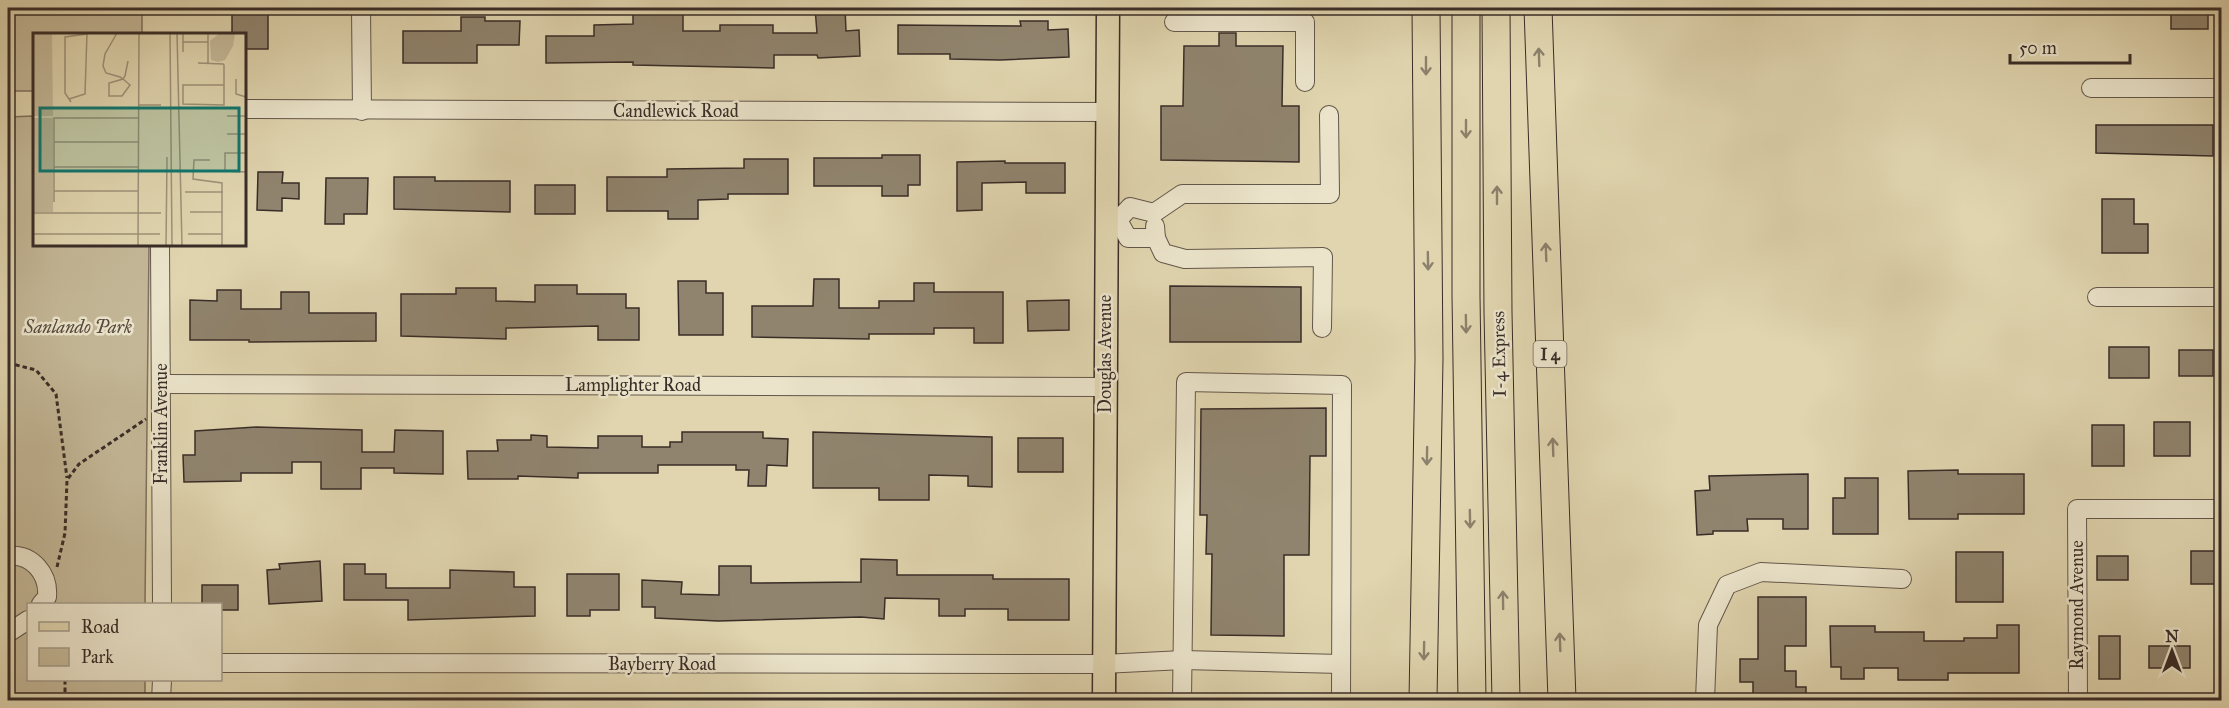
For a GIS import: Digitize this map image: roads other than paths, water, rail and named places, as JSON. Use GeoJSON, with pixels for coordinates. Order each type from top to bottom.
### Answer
{"type":"FeatureCollection","features":[{"type":"Feature","properties":{"kind":"highway"},"geometry":{"type":"LineString","coordinates":[[1423,700],[1429,359],[1426,8]]}},
{"type":"Feature","properties":{"kind":"highway","name":"I-4 Express"},"geometry":{"type":"LineString","coordinates":[[1466,8],[1466,296],[1472,700]]}},
{"type":"Feature","properties":{"kind":"highway","name":"I-4 Express"},"geometry":{"type":"LineString","coordinates":[[1496,8],[1499,346],[1506,700]]}},
{"type":"Feature","properties":{"kind":"highway","name":"I 4"},"geometry":{"type":"LineString","coordinates":[[1538,8],[1562,700]]}},
{"type":"Feature","properties":{"kind":"main road","name":"Douglas Avenue"},"geometry":{"type":"LineString","coordinates":[[1104,700],[1105,387],[1112,220],[1107,112],[1108,8]]}},
{"type":"Feature","properties":{"kind":"street"},"geometry":{"type":"LineString","coordinates":[[361,8],[362,111]]}},
{"type":"Feature","properties":{"kind":"street"},"geometry":{"type":"LineString","coordinates":[[1174,22],[1199,15],[1305,22],[1305,82]]}},
{"type":"Feature","properties":{"kind":"street"},"geometry":{"type":"LineString","coordinates":[[2091,88],[2222,88]]}},
{"type":"Feature","properties":{"kind":"street","name":"Candlewick Road"},"geometry":{"type":"LineString","coordinates":[[246,109],[1107,112]]}},
{"type":"Feature","properties":{"kind":"street"},"geometry":{"type":"LineString","coordinates":[[1156,238],[1128,238],[1112,220],[1130,207],[1154,213],[1182,194],[1330,194],[1329,116]]}},
{"type":"Feature","properties":{"kind":"street"},"geometry":{"type":"LineString","coordinates":[[1154,213],[1156,238],[1162,252],[1185,259],[1323,257],[1322,328]]}},
{"type":"Feature","properties":{"kind":"street","name":"Franklin Avenue"},"geometry":{"type":"LineString","coordinates":[[160,246],[162,603]]}},
{"type":"Feature","properties":{"kind":"street"},"geometry":{"type":"LineString","coordinates":[[2097,297],[2222,297]]}},
{"type":"Feature","properties":{"kind":"street"},"geometry":{"type":"LineString","coordinates":[[1182,700],[1186,382],[1342,385],[1341,700]]}},
{"type":"Feature","properties":{"kind":"street","name":"Lamplighter Road"},"geometry":{"type":"LineString","coordinates":[[161,384],[1105,387]]}},
{"type":"Feature","properties":{"kind":"street","name":"Raymond Avenue"},"geometry":{"type":"LineString","coordinates":[[2078,700],[2077,508],[2222,509]]}},
{"type":"Feature","properties":{"kind":"street"},"geometry":{"type":"LineString","coordinates":[[8,556],[14,555],[34,562],[44,575],[47,597],[42,603]]}},
{"type":"Feature","properties":{"kind":"street"},"geometry":{"type":"LineString","coordinates":[[1705,700],[1708,626],[1727,585],[1761,572],[1902,579]]}},
{"type":"Feature","properties":{"kind":"street"},"geometry":{"type":"LineString","coordinates":[[8,633],[27,621]]}},
{"type":"Feature","properties":{"kind":"street","name":"Bayberry Road"},"geometry":{"type":"LineString","coordinates":[[222,663],[1103,664],[1184,660],[1341,664]]}},
{"type":"Feature","properties":{"kind":"street"},"geometry":{"type":"LineString","coordinates":[[161,700],[162,681]]}},
{"type":"Feature","properties":{"kind":"park label","name":"Sanlando Park"},"geometry":{"type":"Point","coordinates":[78,327]}}]}
